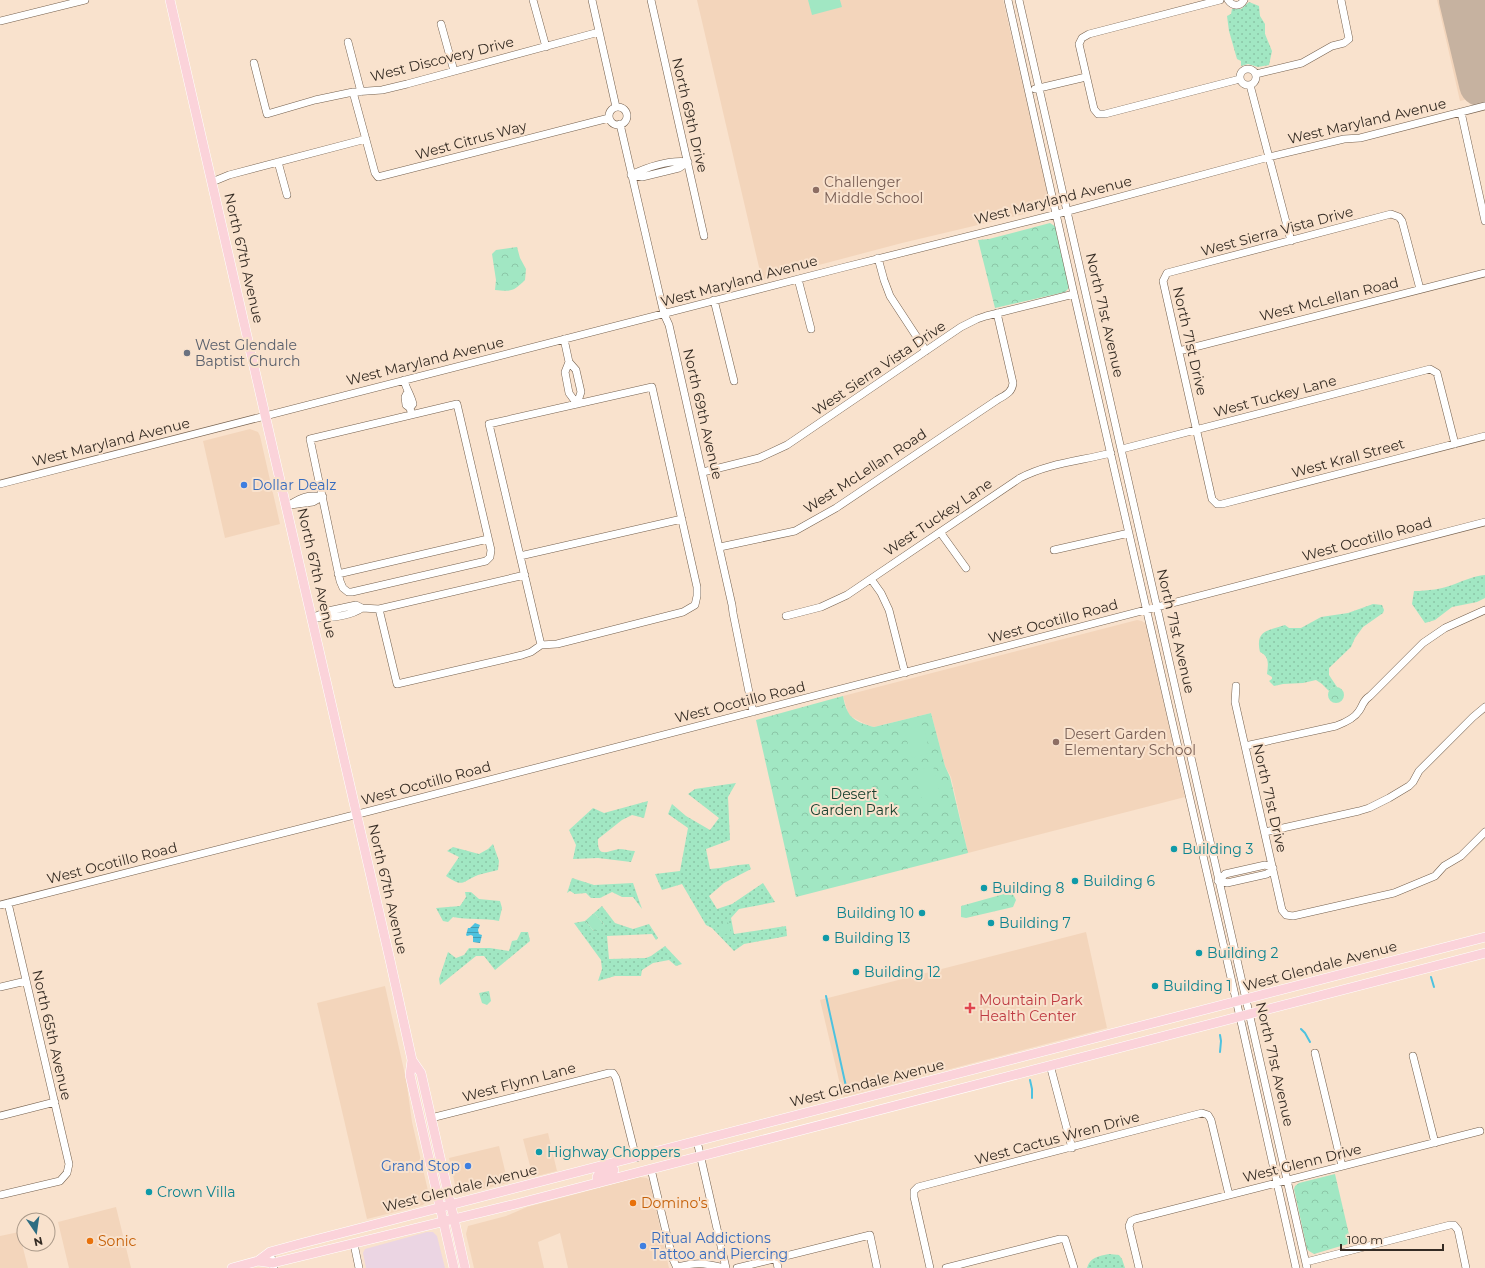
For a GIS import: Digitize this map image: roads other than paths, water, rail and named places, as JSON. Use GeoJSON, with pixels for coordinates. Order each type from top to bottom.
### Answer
{"type":"FeatureCollection","features":[{"type":"Feature","properties":{"kind":"main road","name":"North 67th Avenue"},"geometry":{"type":"LineString","coordinates":[[170,0],[357,814],[412,1060],[410,1075],[454,1268]]}},
{"type":"Feature","properties":{"kind":"main road","name":"West Glendale Avenue"},"geometry":{"type":"LineString","coordinates":[[232,1268],[258,1262],[270,1252],[1485,937]]}},
{"type":"Feature","properties":{"kind":"main road","name":"West Glendale Avenue"},"geometry":{"type":"LineString","coordinates":[[258,1262],[274,1266],[354,1244],[651,1169],[1485,953]]}},
{"type":"Feature","properties":{"kind":"main road","name":"North 67th Avenue"},"geometry":{"type":"LineString","coordinates":[[412,1060],[421,1073],[465,1268]]}},
{"type":"Feature","properties":{"kind":"main road"},"geometry":{"type":"LineString","coordinates":[[933,1080],[937,1095]]}},
{"type":"Feature","properties":{"kind":"main road"},"geometry":{"type":"LineString","coordinates":[[598,1182],[597,1178],[599,1174],[621,1168],[636,1158]]}},
{"type":"Feature","properties":{"kind":"street"},"geometry":{"type":"LineString","coordinates":[[0,21],[85,0]]}},
{"type":"Feature","properties":{"kind":"street"},"geometry":{"type":"LineString","coordinates":[[533,0],[546,47]]}},
{"type":"Feature","properties":{"kind":"street","name":"North 69th Avenue"},"geometry":{"type":"LineString","coordinates":[[592,0],[616,107],[623,109],[626,113],[624,121],[620,124],[664,314],[669,325],[720,547],[753,712]]}},
{"type":"Feature","properties":{"kind":"street","name":"North 69th Drive"},"geometry":{"type":"LineString","coordinates":[[651,0],[704,236]]}},
{"type":"Feature","properties":{"kind":"street","name":"North 71st Avenue"},"geometry":{"type":"LineString","coordinates":[[1008,0],[1146,610],[1237,1002],[1296,1268]]}},
{"type":"Feature","properties":{"kind":"street","name":"North 71st Avenue"},"geometry":{"type":"LineString","coordinates":[[1019,0],[1307,1265]]}},
{"type":"Feature","properties":{"kind":"street"},"geometry":{"type":"LineString","coordinates":[[1220,0],[1089,34],[1082,38],[1079,44],[1094,109],[1098,114],[1105,114],[1240,79]]}},
{"type":"Feature","properties":{"kind":"street"},"geometry":{"type":"LineString","coordinates":[[1228,0],[1232,4],[1237,5],[1242,3],[1244,0]]}},
{"type":"Feature","properties":{"kind":"street"},"geometry":{"type":"LineString","coordinates":[[1256,74],[1302,63],[1332,46],[1349,40],[1341,0]]}},
{"type":"Feature","properties":{"kind":"street"},"geometry":{"type":"LineString","coordinates":[[441,24],[454,71]]}},
{"type":"Feature","properties":{"kind":"street","name":"West Discovery Drive"},"geometry":{"type":"LineString","coordinates":[[254,63],[267,114],[315,100],[388,88],[600,32]]}},
{"type":"Feature","properties":{"kind":"street","name":"West Citrus Way"},"geometry":{"type":"LineString","coordinates":[[348,42],[366,139],[375,173],[378,177],[609,118]]}},
{"type":"Feature","properties":{"kind":"street"},"geometry":{"type":"LineString","coordinates":[[1250,85],[1243,84],[1240,79],[1240,74],[1244,70],[1252,70],[1256,74]]}},
{"type":"Feature","properties":{"kind":"street"},"geometry":{"type":"LineString","coordinates":[[1250,85],[1254,82],[1256,74]]}},
{"type":"Feature","properties":{"kind":"street"},"geometry":{"type":"LineString","coordinates":[[1029,91],[1086,77]]}},
{"type":"Feature","properties":{"kind":"street"},"geometry":{"type":"LineString","coordinates":[[1250,85],[1291,241]]}},
{"type":"Feature","properties":{"kind":"street","name":"West Maryland Avenue"},"geometry":{"type":"LineString","coordinates":[[1,484],[878,258],[1057,214],[1269,157],[1344,139],[1360,138],[1485,106]]}},
{"type":"Feature","properties":{"kind":"street"},"geometry":{"type":"LineString","coordinates":[[616,107],[610,111],[609,118],[613,123],[620,124]]}},
{"type":"Feature","properties":{"kind":"street"},"geometry":{"type":"LineString","coordinates":[[1461,112],[1482,189],[1485,221]]}},
{"type":"Feature","properties":{"kind":"street"},"geometry":{"type":"LineString","coordinates":[[212,182],[229,175],[366,139]]}},
{"type":"Feature","properties":{"kind":"street"},"geometry":{"type":"LineString","coordinates":[[278,162],[287,195]]}},
{"type":"Feature","properties":{"kind":"street"},"geometry":{"type":"LineString","coordinates":[[631,175],[642,177],[679,168],[688,162]]}},
{"type":"Feature","properties":{"kind":"street","name":"West Sierra Vista Drive"},"geometry":{"type":"LineString","coordinates":[[1164,277],[1167,273],[1391,214],[1399,217],[1402,221],[1420,289]]}},
{"type":"Feature","properties":{"kind":"street"},"geometry":{"type":"LineString","coordinates":[[878,258],[890,296],[926,352]]}},
{"type":"Feature","properties":{"kind":"street","name":"West McLellan Road"},"geometry":{"type":"LineString","coordinates":[[1179,351],[1485,273]]}},
{"type":"Feature","properties":{"kind":"street","name":"North 71st Drive"},"geometry":{"type":"LineString","coordinates":[[1164,277],[1163,281],[1198,430],[1212,499],[1217,504]]}},
{"type":"Feature","properties":{"kind":"street"},"geometry":{"type":"LineString","coordinates":[[798,279],[811,329]]}},
{"type":"Feature","properties":{"kind":"street","name":"West Sierra Vista Drive"},"geometry":{"type":"LineString","coordinates":[[703,472],[759,458],[787,445],[968,323],[997,313],[1074,294]]}},
{"type":"Feature","properties":{"kind":"street"},"geometry":{"type":"LineString","coordinates":[[714,300],[734,381]]}},
{"type":"Feature","properties":{"kind":"street","name":"West McLellan Road"},"geometry":{"type":"LineString","coordinates":[[720,547],[795,531],[836,508],[991,403],[1009,393],[1012,389],[1013,383],[997,313]]}},
{"type":"Feature","properties":{"kind":"street"},"geometry":{"type":"LineString","coordinates":[[564,339],[569,362],[576,370],[581,392],[577,404]]}},
{"type":"Feature","properties":{"kind":"street"},"geometry":{"type":"LineString","coordinates":[[569,362],[565,372],[570,393],[577,404]]}},
{"type":"Feature","properties":{"kind":"street","name":"West Tuckey Lane"},"geometry":{"type":"LineString","coordinates":[[1122,449],[1430,369],[1437,373],[1455,444]]}},
{"type":"Feature","properties":{"kind":"street"},"geometry":{"type":"LineString","coordinates":[[404,380],[407,393],[405,397],[406,405],[411,412]]}},
{"type":"Feature","properties":{"kind":"street"},"geometry":{"type":"LineString","coordinates":[[379,609],[397,684],[522,655],[531,652],[542,645],[557,644],[658,619],[683,612],[695,605],[697,587],[652,387],[489,424],[542,645]]}},
{"type":"Feature","properties":{"kind":"street"},"geometry":{"type":"LineString","coordinates":[[457,404],[491,550],[490,557],[486,561],[471,565],[348,592],[343,588],[338,574],[323,497],[310,439],[411,412],[457,404]]}},
{"type":"Feature","properties":{"kind":"street","name":"West Krall Street"},"geometry":{"type":"LineString","coordinates":[[1217,504],[1222,504],[1485,436]]}},
{"type":"Feature","properties":{"kind":"street","name":"West Tuckey Lane"},"geometry":{"type":"LineString","coordinates":[[786,616],[834,602],[871,579],[1020,478],[1035,470],[1111,453]]}},
{"type":"Feature","properties":{"kind":"street"},"geometry":{"type":"LineString","coordinates":[[0,476],[1,484]]}},
{"type":"Feature","properties":{"kind":"street"},"geometry":{"type":"LineString","coordinates":[[287,506],[302,497],[312,495],[323,497]]}},
{"type":"Feature","properties":{"kind":"street"},"geometry":{"type":"LineString","coordinates":[[520,556],[682,519]]}},
{"type":"Feature","properties":{"kind":"street","name":"West Ocotillo Road"},"geometry":{"type":"LineString","coordinates":[[4,904],[1485,522]]}},
{"type":"Feature","properties":{"kind":"street"},"geometry":{"type":"LineString","coordinates":[[940,532],[966,568]]}},
{"type":"Feature","properties":{"kind":"street"},"geometry":{"type":"LineString","coordinates":[[1054,550],[1129,533]]}},
{"type":"Feature","properties":{"kind":"street"},"geometry":{"type":"LineString","coordinates":[[338,574],[488,539]]}},
{"type":"Feature","properties":{"kind":"street"},"geometry":{"type":"LineString","coordinates":[[312,618],[329,618],[356,612],[362,608],[379,609],[525,575]]}},
{"type":"Feature","properties":{"kind":"street"},"geometry":{"type":"LineString","coordinates":[[871,579],[881,593],[889,610],[904,673]]}},
{"type":"Feature","properties":{"kind":"street"},"geometry":{"type":"LineString","coordinates":[[1245,746],[1336,726],[1346,722],[1359,711],[1365,699],[1370,696],[1423,643],[1445,628],[1485,610]]}},
{"type":"Feature","properties":{"kind":"street","name":"North 71st Drive"},"geometry":{"type":"LineString","coordinates":[[1236,686],[1235,702],[1282,910],[1286,915],[1293,916],[1394,893],[1435,876],[1444,866],[1460,856],[1485,832]]}},
{"type":"Feature","properties":{"kind":"street"},"geometry":{"type":"LineString","coordinates":[[1265,832],[1359,811],[1369,808],[1389,798],[1413,782],[1419,771],[1468,721],[1485,707]]}},
{"type":"Feature","properties":{"kind":"street"},"geometry":{"type":"LineString","coordinates":[[1209,882],[1220,880],[1225,874],[1265,864],[1273,868]]}},
{"type":"Feature","properties":{"kind":"street","name":"North 65th Avenue"},"geometry":{"type":"LineString","coordinates":[[0,1195],[60,1181],[67,1173],[69,1164],[26,981],[4,904]]}},
{"type":"Feature","properties":{"kind":"street"},"geometry":{"type":"LineString","coordinates":[[0,987],[26,981]]}},
{"type":"Feature","properties":{"kind":"street"},"geometry":{"type":"LineString","coordinates":[[1315,1053],[1342,1166]]}},
{"type":"Feature","properties":{"kind":"street"},"geometry":{"type":"LineString","coordinates":[[1413,1056],[1435,1143]]}},
{"type":"Feature","properties":{"kind":"street"},"geometry":{"type":"LineString","coordinates":[[1050,1065],[1072,1148]]}},
{"type":"Feature","properties":{"kind":"street","name":"West Flynn Lane"},"geometry":{"type":"LineString","coordinates":[[431,1118],[605,1073],[613,1073],[618,1086],[636,1158]]}},
{"type":"Feature","properties":{"kind":"street"},"geometry":{"type":"LineString","coordinates":[[0,1116],[55,1102]]}},
{"type":"Feature","properties":{"kind":"street","name":"West Cactus Wren Drive"},"geometry":{"type":"LineString","coordinates":[[930,1268],[914,1197],[914,1191],[918,1187],[1202,1114],[1208,1115],[1211,1120],[1228,1196]]}},
{"type":"Feature","properties":{"kind":"street","name":"West Glenn Drive"},"geometry":{"type":"LineString","coordinates":[[1139,1268],[1129,1226],[1131,1221],[1480,1131]]}},
{"type":"Feature","properties":{"kind":"street"},"geometry":{"type":"LineString","coordinates":[[651,1169],[672,1256],[677,1267],[694,1262],[707,1263],[725,1268],[697,1141]]}},
{"type":"Feature","properties":{"kind":"street"},"geometry":{"type":"LineString","coordinates":[[1307,1265],[1454,1225],[1458,1230],[1466,1268]]}},
{"type":"Feature","properties":{"kind":"street"},"geometry":{"type":"LineString","coordinates":[[737,1268],[870,1235],[877,1268]]}},
{"type":"Feature","properties":{"kind":"street"},"geometry":{"type":"LineString","coordinates":[[946,1268],[1060,1239],[1065,1239],[1074,1268]]}},
{"type":"Feature","properties":{"kind":"street"},"geometry":{"type":"LineString","coordinates":[[354,1244],[359,1268]]}},
{"type":"Feature","properties":{"kind":"street"},"geometry":{"type":"LineString","coordinates":[[270,1252],[274,1266]]}},
{"type":"Feature","properties":{"kind":"street"},"geometry":{"type":"LineString","coordinates":[[776,1258],[778,1268]]}},
{"type":"Feature","properties":{"kind":"water"},"geometry":{"type":"Polygon","coordinates":[[[475,923],[480,925],[478,930],[479,934],[482,935],[480,943],[473,942],[473,936],[466,935],[468,928],[475,923]]]}},
{"type":"Feature","properties":{"kind":"waterway"},"geometry":{"type":"LineString","coordinates":[[1431,977],[1434,987]]}},
{"type":"Feature","properties":{"kind":"waterway"},"geometry":{"type":"LineString","coordinates":[[826,996],[847,1091]]}},
{"type":"Feature","properties":{"kind":"waterway"},"geometry":{"type":"LineString","coordinates":[[1301,1029],[1310,1042]]}},
{"type":"Feature","properties":{"kind":"waterway"},"geometry":{"type":"LineString","coordinates":[[1220,1035],[1220,1052]]}},
{"type":"Feature","properties":{"kind":"waterway"},"geometry":{"type":"LineString","coordinates":[[1030,1080],[1032,1098]]}},
{"type":"Feature","properties":{"kind":"place","name":"Challenger Middle School"},"geometry":{"type":"Point","coordinates":[816,190]}},
{"type":"Feature","properties":{"kind":"place","name":"West Glendale Baptist Church"},"geometry":{"type":"Point","coordinates":[187,353]}},
{"type":"Feature","properties":{"kind":"place","name":"Dollar Dealz"},"geometry":{"type":"Point","coordinates":[244,485]}},
{"type":"Feature","properties":{"kind":"place","name":"Desert Garden Elementary School"},"geometry":{"type":"Point","coordinates":[1056,742]}},
{"type":"Feature","properties":{"kind":"place","name":"Building 3"},"geometry":{"type":"Point","coordinates":[1174,849]}},
{"type":"Feature","properties":{"kind":"place","name":"Building 6"},"geometry":{"type":"Point","coordinates":[1075,881]}},
{"type":"Feature","properties":{"kind":"place","name":"Building 8"},"geometry":{"type":"Point","coordinates":[984,888]}},
{"type":"Feature","properties":{"kind":"place","name":"Building 10"},"geometry":{"type":"Point","coordinates":[922,913]}},
{"type":"Feature","properties":{"kind":"place","name":"Building 7"},"geometry":{"type":"Point","coordinates":[991,923]}},
{"type":"Feature","properties":{"kind":"place","name":"Building 13"},"geometry":{"type":"Point","coordinates":[826,938]}},
{"type":"Feature","properties":{"kind":"place","name":"Building 2"},"geometry":{"type":"Point","coordinates":[1199,953]}},
{"type":"Feature","properties":{"kind":"place","name":"Building 12"},"geometry":{"type":"Point","coordinates":[856,972]}},
{"type":"Feature","properties":{"kind":"place","name":"Building 1"},"geometry":{"type":"Point","coordinates":[1155,986]}},
{"type":"Feature","properties":{"kind":"place","name":"Mountain Park Health Center"},"geometry":{"type":"Point","coordinates":[970,1008]}},
{"type":"Feature","properties":{"kind":"place","name":"Highway Choppers"},"geometry":{"type":"Point","coordinates":[539,1152]}},
{"type":"Feature","properties":{"kind":"place","name":"Grand Stop"},"geometry":{"type":"Point","coordinates":[468,1166]}},
{"type":"Feature","properties":{"kind":"place","name":"Crown Villa"},"geometry":{"type":"Point","coordinates":[149,1192]}},
{"type":"Feature","properties":{"kind":"place","name":"Domino's"},"geometry":{"type":"Point","coordinates":[633,1203]}},
{"type":"Feature","properties":{"kind":"place","name":"Sonic"},"geometry":{"type":"Point","coordinates":[90,1241]}},
{"type":"Feature","properties":{"kind":"place","name":"Ritual Addictions Tattoo and Piercing"},"geometry":{"type":"Point","coordinates":[643,1246]}},
{"type":"Feature","properties":{"kind":"park label","name":"Desert Garden Park"},"geometry":{"type":"Point","coordinates":[854,802]}}]}
